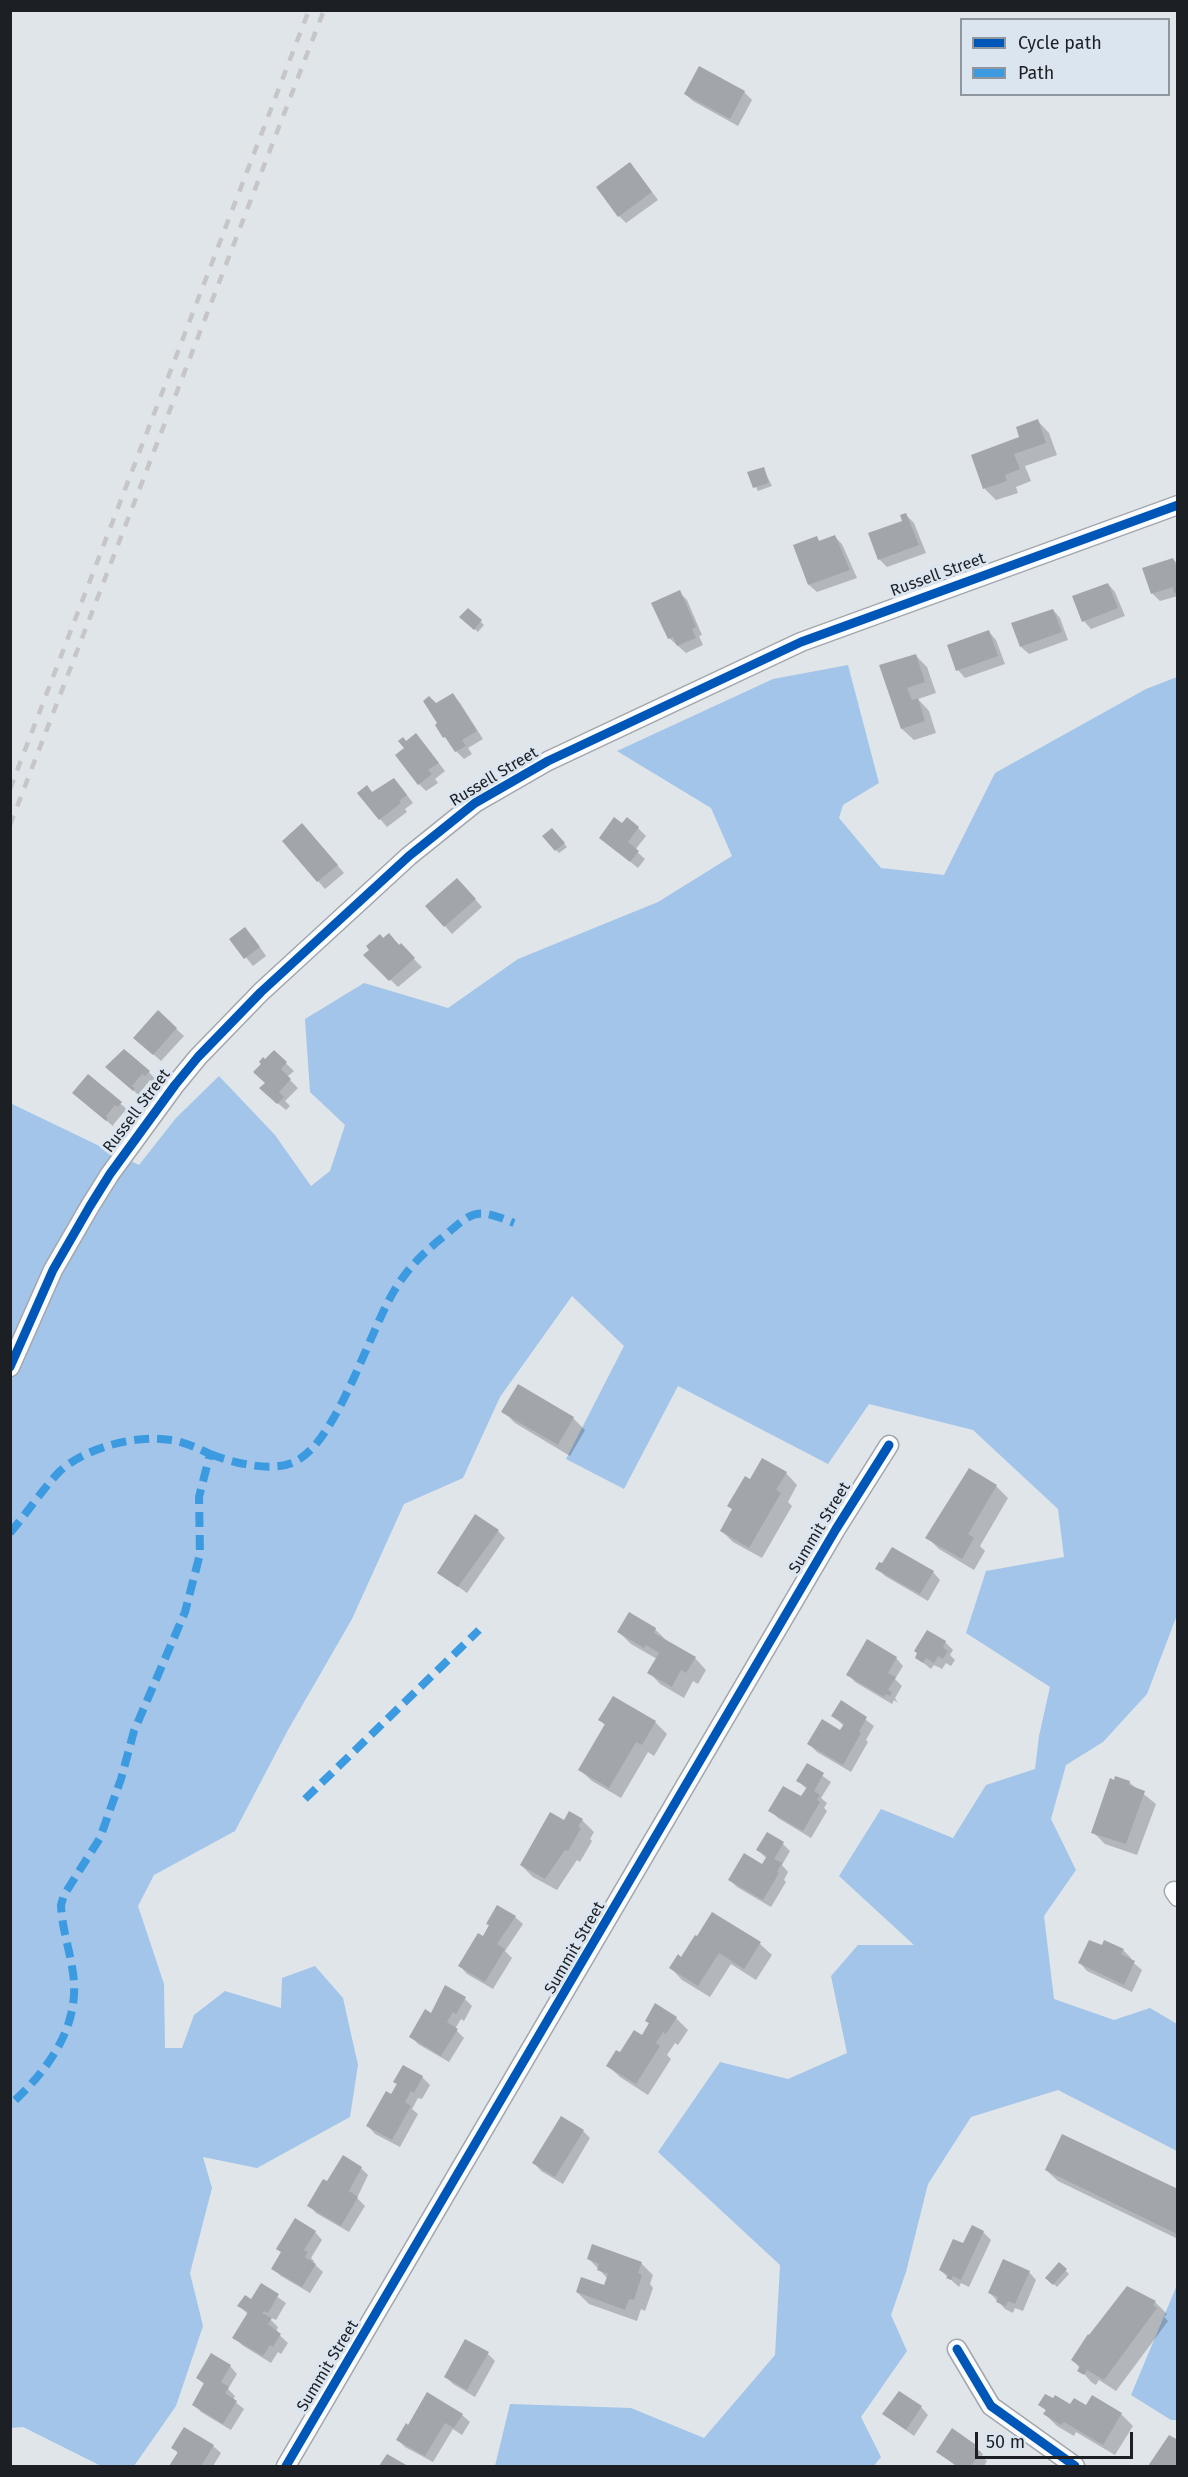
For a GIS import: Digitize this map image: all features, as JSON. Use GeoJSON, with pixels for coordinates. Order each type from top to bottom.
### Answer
{"type":"FeatureCollection","features":[{"type":"Feature","properties":{"kind":"street","name":"Russell Street"},"geometry":{"type":"LineString","coordinates":[[10,1367],[53,1270],[90,1206],[152,1115],[187,1071],[261,992],[409,856],[475,803],[549,761],[801,642],[1178,505]]}},
{"type":"Feature","properties":{"kind":"street","name":"Summit Street"},"geometry":{"type":"LineString","coordinates":[[286,2466],[836,1528],[889,1444]]}},
{"type":"Feature","properties":{"kind":"street"},"geometry":{"type":"LineString","coordinates":[[957,2349],[991,2406],[1075,2466]]}},
{"type":"Feature","properties":{"kind":"shaded area"},"geometry":{"type":"Polygon","coordinates":[[[848,665],[879,783],[843,805],[839,818],[881,868],[944,875],[995,773],[1146,689],[1177,677],[1177,1615],[1147,1694],[1103,1742],[1066,1765],[1051,1819],[1076,1870],[1044,1916],[1054,1999],[1114,2020],[1150,2008],[1177,2024],[1177,2151],[1058,2090],[971,2117],[928,2184],[906,2272],[891,2315],[907,2351],[861,2417],[881,2457],[874,2466],[495,2466],[510,2404],[631,2408],[704,2438],[775,2355],[780,2265],[658,2152],[720,2062],[788,2079],[847,2053],[831,1976],[858,1945],[914,1945],[839,1876],[881,1809],[953,1838],[986,1785],[1035,1769],[1039,1736],[1050,1687],[966,1633],[986,1571],[1064,1557],[1058,1509],[973,1430],[869,1404],[828,1464],[678,1386],[624,1489],[566,1459],[624,1346],[572,1296],[500,1397],[463,1478],[404,1504],[352,1619],[288,1730],[235,1831],[154,1875],[138,1906],[164,1984],[165,2048],[182,2048],[194,2015],[225,1991],[281,2008],[282,1978],[315,1966],[343,1998],[358,2065],[350,2117],[257,2168],[203,2157],[212,2188],[190,2273],[203,2326],[176,2406],[134,2466],[101,2466],[23,2427],[11,2428],[10,1103],[139,1165],[176,1118],[219,1076],[275,1135],[311,1186],[330,1171],[345,1125],[310,1092],[305,1019],[364,983],[448,1008],[518,959],[658,902],[732,856],[711,808],[617,751],[773,679],[848,665]]]}},
{"type":"Feature","properties":{"kind":"shaded area"},"geometry":{"type":"Polygon","coordinates":[[[1177,2285],[1178,2420],[1171,2420],[1131,2395],[1177,2285]]]}},
{"type":"Feature","properties":{"kind":"building"},"geometry":{"type":"Polygon","coordinates":[[[699,66],[745,91],[730,119],[684,94],[699,66]]]}},
{"type":"Feature","properties":{"kind":"building"},"geometry":{"type":"Polygon","coordinates":[[[630,162],[652,192],[618,217],[596,187],[630,162]]]}},
{"type":"Feature","properties":{"kind":"building"},"geometry":{"type":"Polygon","coordinates":[[[1038,419],[1046,443],[1014,454],[1020,469],[1005,475],[1007,481],[983,489],[971,455],[1019,437],[1016,427],[1038,419]]]}},
{"type":"Feature","properties":{"kind":"building"},"geometry":{"type":"Polygon","coordinates":[[[764,467],[769,483],[753,488],[747,472],[764,467]]]}},
{"type":"Feature","properties":{"kind":"building"},"geometry":{"type":"Polygon","coordinates":[[[906,513],[919,545],[878,560],[868,533],[902,521],[900,515],[906,513]]]}},
{"type":"Feature","properties":{"kind":"building"},"geometry":{"type":"Polygon","coordinates":[[[835,535],[850,570],[808,585],[793,545],[817,536],[819,541],[835,535]]]}},
{"type":"Feature","properties":{"kind":"building"},"geometry":{"type":"Polygon","coordinates":[[[1173,558],[1178,571],[1178,592],[1174,593],[1173,587],[1151,594],[1142,568],[1173,558]]]}},
{"type":"Feature","properties":{"kind":"building"},"geometry":{"type":"Polygon","coordinates":[[[1108,583],[1118,608],[1082,622],[1072,596],[1108,583]]]}},
{"type":"Feature","properties":{"kind":"building"},"geometry":{"type":"Polygon","coordinates":[[[680,590],[696,627],[692,629],[696,638],[677,646],[673,637],[668,639],[651,603],[680,590]]]}},
{"type":"Feature","properties":{"kind":"building"},"geometry":{"type":"Polygon","coordinates":[[[468,608],[482,620],[474,630],[459,617],[468,608]]]}},
{"type":"Feature","properties":{"kind":"building"},"geometry":{"type":"Polygon","coordinates":[[[1053,609],[1062,632],[1020,647],[1011,623],[1053,609]]]}},
{"type":"Feature","properties":{"kind":"building"},"geometry":{"type":"Polygon","coordinates":[[[989,630],[998,656],[956,671],[947,645],[989,630]]]}},
{"type":"Feature","properties":{"kind":"building"},"geometry":{"type":"Polygon","coordinates":[[[916,654],[925,682],[907,688],[912,700],[918,698],[925,721],[901,729],[879,665],[916,654]]]}},
{"type":"Feature","properties":{"kind":"building"},"geometry":{"type":"Polygon","coordinates":[[[453,693],[477,731],[462,740],[466,746],[455,752],[445,737],[443,738],[435,725],[437,723],[423,701],[429,696],[436,703],[453,693]]]}},
{"type":"Feature","properties":{"kind":"building"},"geometry":{"type":"Polygon","coordinates":[[[416,733],[439,763],[428,770],[432,774],[418,785],[395,755],[404,748],[398,741],[403,737],[406,741],[416,733]]]}},
{"type":"Feature","properties":{"kind":"building"},"geometry":{"type":"Polygon","coordinates":[[[394,778],[407,795],[399,801],[401,803],[379,820],[357,793],[367,785],[372,792],[394,778]]]}},
{"type":"Feature","properties":{"kind":"building"},"geometry":{"type":"Polygon","coordinates":[[[614,817],[622,823],[627,817],[639,827],[628,842],[639,851],[630,862],[599,838],[614,817]]]}},
{"type":"Feature","properties":{"kind":"building"},"geometry":{"type":"Polygon","coordinates":[[[302,823],[338,865],[317,882],[282,841],[302,823]]]}},
{"type":"Feature","properties":{"kind":"building"},"geometry":{"type":"Polygon","coordinates":[[[552,828],[565,843],[555,851],[542,836],[552,828]]]}},
{"type":"Feature","properties":{"kind":"building"},"geometry":{"type":"Polygon","coordinates":[[[457,878],[476,899],[444,927],[425,906],[457,878]]]}},
{"type":"Feature","properties":{"kind":"building"},"geometry":{"type":"Polygon","coordinates":[[[245,927],[260,947],[244,959],[229,939],[245,927]]]}},
{"type":"Feature","properties":{"kind":"building"},"geometry":{"type":"Polygon","coordinates":[[[389,933],[415,958],[389,981],[363,955],[369,950],[366,946],[380,934],[383,938],[389,933]]]}},
{"type":"Feature","properties":{"kind":"building"},"geometry":{"type":"Polygon","coordinates":[[[158,1010],[177,1028],[153,1055],[133,1038],[158,1010]]]}},
{"type":"Feature","properties":{"kind":"building"},"geometry":{"type":"Polygon","coordinates":[[[124,1049],[150,1071],[145,1076],[142,1074],[132,1086],[135,1088],[133,1091],[105,1067],[124,1049]]]}},
{"type":"Feature","properties":{"kind":"building"},"geometry":{"type":"Polygon","coordinates":[[[274,1050],[287,1062],[281,1069],[291,1079],[279,1092],[284,1097],[277,1104],[259,1088],[265,1083],[253,1072],[261,1064],[259,1062],[263,1057],[265,1059],[274,1050]]]}},
{"type":"Feature","properties":{"kind":"building"},"geometry":{"type":"Polygon","coordinates":[[[88,1074],[122,1102],[118,1107],[115,1105],[106,1116],[108,1118],[106,1121],[72,1093],[88,1074]]]}},
{"type":"Feature","properties":{"kind":"building"},"geometry":{"type":"Polygon","coordinates":[[[518,1384],[574,1417],[558,1445],[501,1412],[518,1384]]]}},
{"type":"Feature","properties":{"kind":"building"},"geometry":{"type":"Polygon","coordinates":[[[762,1458],[787,1472],[776,1490],[781,1493],[749,1548],[720,1531],[732,1509],[727,1506],[745,1476],[750,1479],[762,1458]]]}},
{"type":"Feature","properties":{"kind":"building"},"geometry":{"type":"Polygon","coordinates":[[[969,1468],[997,1485],[968,1534],[974,1538],[962,1559],[925,1538],[969,1468]]]}},
{"type":"Feature","properties":{"kind":"building"},"geometry":{"type":"Polygon","coordinates":[[[475,1514],[499,1530],[458,1587],[437,1573],[475,1514]]]}},
{"type":"Feature","properties":{"kind":"building"},"geometry":{"type":"Polygon","coordinates":[[[892,1547],[934,1571],[920,1594],[875,1569],[879,1562],[882,1563],[892,1547]]]}},
{"type":"Feature","properties":{"kind":"building"},"geometry":{"type":"Polygon","coordinates":[[[629,1612],[656,1628],[654,1633],[696,1657],[686,1673],[681,1670],[672,1687],[647,1673],[659,1653],[646,1645],[644,1648],[617,1632],[629,1612]]]}},
{"type":"Feature","properties":{"kind":"building"},"geometry":{"type":"Polygon","coordinates":[[[927,1630],[946,1641],[943,1648],[948,1651],[943,1659],[938,1656],[934,1663],[926,1658],[923,1663],[915,1658],[917,1653],[914,1651],[927,1630]]]}},
{"type":"Feature","properties":{"kind":"building"},"geometry":{"type":"Polygon","coordinates":[[[867,1639],[897,1657],[888,1673],[896,1677],[888,1690],[892,1692],[890,1696],[886,1694],[884,1697],[846,1675],[867,1639]]]}},
{"type":"Feature","properties":{"kind":"building"},"geometry":{"type":"Polygon","coordinates":[[[613,1696],[656,1721],[642,1745],[636,1742],[609,1788],[578,1770],[605,1724],[598,1720],[613,1696]]]}},
{"type":"Feature","properties":{"kind":"building"},"geometry":{"type":"Polygon","coordinates":[[[841,1700],[867,1717],[843,1765],[807,1744],[822,1719],[840,1730],[844,1724],[831,1716],[841,1700]]]}},
{"type":"Feature","properties":{"kind":"building"},"geometry":{"type":"Polygon","coordinates":[[[807,1763],[824,1773],[814,1791],[820,1795],[817,1800],[820,1802],[803,1831],[768,1811],[783,1786],[801,1796],[807,1787],[796,1781],[807,1763]]]}},
{"type":"Feature","properties":{"kind":"building"},"geometry":{"type":"Polygon","coordinates":[[[1115,1776],[1130,1781],[1129,1785],[1145,1791],[1126,1844],[1091,1833],[1110,1778],[1114,1780],[1115,1776]]]}},
{"type":"Feature","properties":{"kind":"building"},"geometry":{"type":"Polygon","coordinates":[[[569,1811],[583,1819],[578,1827],[581,1828],[568,1851],[565,1850],[545,1879],[520,1865],[550,1812],[564,1820],[569,1811]]]}},
{"type":"Feature","properties":{"kind":"building"},"geometry":{"type":"Polygon","coordinates":[[[767,1832],[784,1842],[774,1859],[782,1863],[777,1872],[779,1873],[763,1900],[728,1880],[744,1853],[762,1864],[767,1856],[756,1850],[767,1832]]]}},
{"type":"Feature","properties":{"kind":"building"},"geometry":{"type":"Polygon","coordinates":[[[497,1905],[516,1916],[497,1944],[505,1949],[485,1982],[458,1966],[478,1933],[483,1936],[489,1925],[486,1924],[497,1905]]]}},
{"type":"Feature","properties":{"kind":"building"},"geometry":{"type":"Polygon","coordinates":[[[712,1912],[761,1942],[744,1969],[719,1953],[698,1986],[669,1968],[678,1954],[681,1957],[712,1912]]]}},
{"type":"Feature","properties":{"kind":"building"},"geometry":{"type":"Polygon","coordinates":[[[1089,1940],[1102,1945],[1104,1940],[1124,1949],[1121,1954],[1135,1961],[1124,1985],[1078,1963],[1089,1940]]]}},
{"type":"Feature","properties":{"kind":"building"},"geometry":{"type":"Polygon","coordinates":[[[445,1985],[466,1997],[456,2014],[453,2012],[447,2022],[458,2029],[441,2056],[409,2037],[425,2009],[431,2013],[445,1985]]]}},
{"type":"Feature","properties":{"kind":"building"},"geometry":{"type":"Polygon","coordinates":[[[655,2003],[677,2017],[666,2034],[663,2032],[656,2043],[660,2046],[636,2084],[606,2066],[616,2050],[620,2052],[634,2030],[642,2035],[649,2023],[645,2021],[655,2003]]]}},
{"type":"Feature","properties":{"kind":"building"},"geometry":{"type":"Polygon","coordinates":[[[403,2065],[423,2076],[414,2093],[411,2091],[405,2102],[411,2106],[392,2140],[366,2126],[386,2091],[391,2094],[397,2084],[393,2082],[403,2065]]]}},
{"type":"Feature","properties":{"kind":"building"},"geometry":{"type":"Polygon","coordinates":[[[561,2116],[584,2130],[555,2177],[532,2163],[561,2116]]]}},
{"type":"Feature","properties":{"kind":"building"},"geometry":{"type":"Polygon","coordinates":[[[1062,2134],[1178,2189],[1177,2234],[1045,2170],[1062,2134]]]}},
{"type":"Feature","properties":{"kind":"building"},"geometry":{"type":"Polygon","coordinates":[[[343,2155],[362,2167],[349,2191],[358,2197],[341,2226],[307,2206],[323,2179],[327,2181],[343,2155]]]}},
{"type":"Feature","properties":{"kind":"building"},"geometry":{"type":"Polygon","coordinates":[[[295,2218],[316,2231],[304,2250],[308,2252],[305,2257],[316,2264],[302,2287],[271,2269],[281,2252],[276,2249],[295,2218]]]}},
{"type":"Feature","properties":{"kind":"building"},"geometry":{"type":"Polygon","coordinates":[[[972,2225],[984,2231],[961,2280],[953,2276],[951,2280],[946,2278],[948,2275],[939,2270],[953,2239],[963,2243],[972,2225]]]}},
{"type":"Feature","properties":{"kind":"building"},"geometry":{"type":"Polygon","coordinates":[[[592,2244],[642,2262],[638,2273],[642,2275],[634,2300],[629,2299],[625,2310],[576,2292],[581,2277],[604,2285],[608,2274],[597,2270],[599,2264],[587,2259],[592,2244]]]}},
{"type":"Feature","properties":{"kind":"building"},"geometry":{"type":"Polygon","coordinates":[[[1003,2259],[1030,2271],[1015,2304],[1008,2301],[1006,2306],[996,2302],[998,2297],[988,2293],[1003,2259]]]}},
{"type":"Feature","properties":{"kind":"building"},"geometry":{"type":"Polygon","coordinates":[[[1059,2262],[1067,2269],[1053,2285],[1045,2278],[1059,2262]]]}},
{"type":"Feature","properties":{"kind":"building"},"geometry":{"type":"Polygon","coordinates":[[[261,2283],[279,2294],[268,2313],[264,2311],[262,2313],[272,2318],[268,2324],[281,2334],[273,2347],[270,2345],[263,2356],[232,2338],[248,2312],[237,2306],[245,2295],[251,2299],[261,2283]]]}},
{"type":"Feature","properties":{"kind":"building"},"geometry":{"type":"Polygon","coordinates":[[[1127,2286],[1156,2301],[1153,2305],[1157,2308],[1104,2380],[1087,2370],[1084,2375],[1077,2371],[1080,2366],[1071,2360],[1088,2334],[1127,2286]]]}},
{"type":"Feature","properties":{"kind":"building"},"geometry":{"type":"Polygon","coordinates":[[[465,2339],[489,2352],[467,2390],[444,2377],[465,2339]]]}},
{"type":"Feature","properties":{"kind":"building"},"geometry":{"type":"Polygon","coordinates":[[[211,2353],[231,2365],[221,2382],[229,2387],[225,2393],[237,2401],[223,2424],[192,2405],[204,2383],[196,2378],[211,2353]]]}},
{"type":"Feature","properties":{"kind":"building"},"geometry":{"type":"Polygon","coordinates":[[[899,2391],[922,2406],[906,2430],[882,2414],[899,2391]]]}},
{"type":"Feature","properties":{"kind":"building"},"geometry":{"type":"Polygon","coordinates":[[[427,2392],[463,2414],[454,2428],[445,2423],[425,2456],[396,2440],[406,2423],[408,2425],[427,2392]]]}},
{"type":"Feature","properties":{"kind":"building"},"geometry":{"type":"Polygon","coordinates":[[[1045,2394],[1053,2398],[1055,2395],[1070,2404],[1074,2398],[1086,2405],[1092,2395],[1122,2413],[1103,2445],[1064,2422],[1061,2425],[1043,2414],[1046,2410],[1038,2405],[1045,2394]]]}},
{"type":"Feature","properties":{"kind":"building"},"geometry":{"type":"Polygon","coordinates":[[[184,2427],[214,2445],[201,2466],[169,2466],[178,2452],[171,2448],[184,2427]]]}},
{"type":"Feature","properties":{"kind":"building"},"geometry":{"type":"Polygon","coordinates":[[[952,2428],[976,2445],[974,2448],[981,2452],[971,2466],[957,2466],[936,2452],[952,2428]]]}},
{"type":"Feature","properties":{"kind":"building"},"geometry":{"type":"Polygon","coordinates":[[[1169,2435],[1178,2440],[1178,2466],[1148,2466],[1169,2435]]]}},
{"type":"Feature","properties":{"kind":"building"},"geometry":{"type":"Polygon","coordinates":[[[387,2454],[408,2466],[379,2466],[387,2454]]]}},
{"type":"Feature","properties":{"kind":"railway"},"geometry":{"type":"LineString","coordinates":[[10,789],[309,10]]}},
{"type":"Feature","properties":{"kind":"railway"},"geometry":{"type":"LineString","coordinates":[[10,825],[324,10]]}},
{"type":"Feature","properties":{"kind":"marked path"},"geometry":{"type":"LineString","coordinates":[[210,1454],[242,1464],[266,1467],[289,1464],[298,1460],[313,1448],[326,1430],[352,1383],[384,1309],[404,1276],[416,1262],[462,1222],[475,1214],[490,1215],[514,1223]]}},
{"type":"Feature","properties":{"kind":"marked path"},"geometry":{"type":"LineString","coordinates":[[10,1533],[59,1472],[70,1463],[96,1450],[127,1441],[157,1439],[181,1442],[210,1454],[199,1497],[200,1554],[185,1612],[134,1731],[121,1779],[100,1838],[64,1895],[61,1905],[74,1982],[74,2000],[70,2018],[56,2050],[46,2065],[10,2105]]}},
{"type":"Feature","properties":{"kind":"marked path"},"geometry":{"type":"LineString","coordinates":[[305,1799],[479,1630]]}},
{"type":"Feature","properties":{"kind":"cycle path"},"geometry":{"type":"LineString","coordinates":[[10,1367],[53,1270],[90,1206],[110,1174],[198,1057],[261,992],[409,856],[475,803],[548,761],[801,642],[1178,505]]}},
{"type":"Feature","properties":{"kind":"cycle path"},"geometry":{"type":"LineString","coordinates":[[286,2466],[836,1529],[889,1445]]}},
{"type":"Feature","properties":{"kind":"cycle path"},"geometry":{"type":"LineString","coordinates":[[957,2349],[991,2406],[1075,2466]]}}]}
